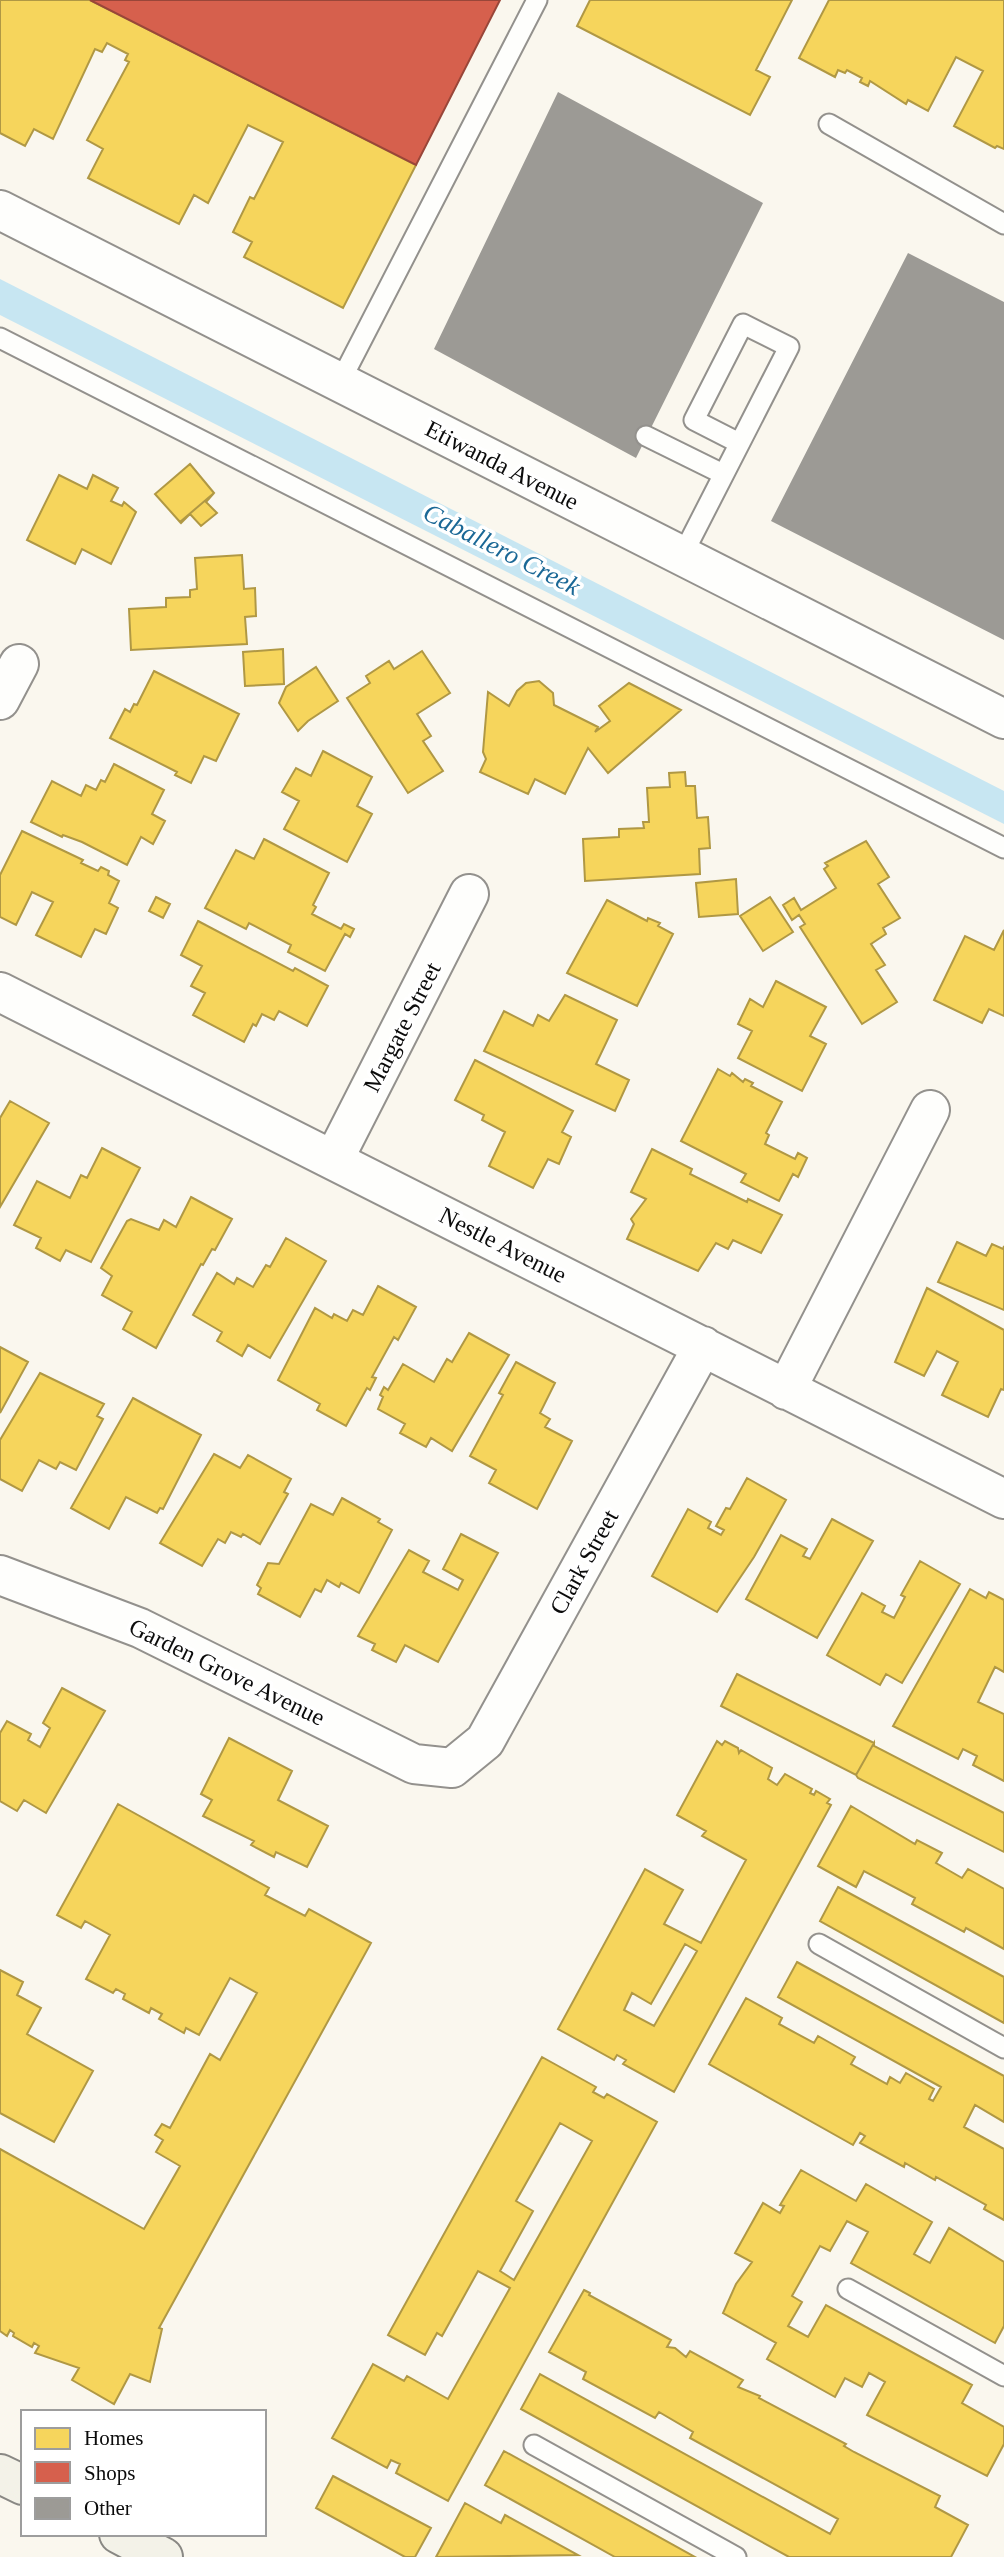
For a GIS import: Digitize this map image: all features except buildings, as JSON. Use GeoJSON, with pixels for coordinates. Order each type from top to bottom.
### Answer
{"type":"FeatureCollection","features":[{"type":"Feature","properties":{"kind":"main road"},"geometry":{"type":"LineString","coordinates":[[0,2474],[21,2484]]}},
{"type":"Feature","properties":{"kind":"main road"},"geometry":{"type":"LineString","coordinates":[[123,2536],[163,2557]]}},
{"type":"Feature","properties":{"kind":"street","name":"Etiwanda Avenue"},"geometry":{"type":"LineString","coordinates":[[0,210],[1004,719]]}},
{"type":"Feature","properties":{"kind":"street"},"geometry":{"type":"LineString","coordinates":[[0,700],[19,664]]}},
{"type":"Feature","properties":{"kind":"street","name":"Margate Street"},"geometry":{"type":"LineString","coordinates":[[334,1159],[469,894]]}},
{"type":"Feature","properties":{"kind":"street","name":"Nestle Avenue"},"geometry":{"type":"LineString","coordinates":[[0,992],[1004,1499]]}},
{"type":"Feature","properties":{"kind":"street"},"geometry":{"type":"LineString","coordinates":[[786,1390],[930,1110]]}},
{"type":"Feature","properties":{"kind":"street","name":"Clark Street"},"geometry":{"type":"LineString","coordinates":[[452,1768],[485,1741],[703,1346]]}},
{"type":"Feature","properties":{"kind":"street","name":"Garden Grove Avenue"},"geometry":{"type":"LineString","coordinates":[[0,1575],[140,1628],[414,1764],[452,1768]]}},
{"type":"Feature","properties":{"kind":"lane"},"geometry":{"type":"LineString","coordinates":[[340,382],[537,0]]}},
{"type":"Feature","properties":{"kind":"lane"},"geometry":{"type":"LineString","coordinates":[[829,124],[1004,224]]}},
{"type":"Feature","properties":{"kind":"lane"},"geometry":{"type":"LineString","coordinates":[[682,556],[789,347],[743,324],[694,420],[739,443]]}},
{"type":"Feature","properties":{"kind":"lane"},"geometry":{"type":"LineString","coordinates":[[0,338],[1004,848]]}},
{"type":"Feature","properties":{"kind":"lane"},"geometry":{"type":"LineString","coordinates":[[646,436],[723,474]]}},
{"type":"Feature","properties":{"kind":"lane"},"geometry":{"type":"LineString","coordinates":[[819,1944],[1004,2048]]}},
{"type":"Feature","properties":{"kind":"lane"},"geometry":{"type":"LineString","coordinates":[[848,2289],[1004,2376]]}},
{"type":"Feature","properties":{"kind":"lane"},"geometry":{"type":"LineString","coordinates":[[534,2445],[736,2557]]}},
{"type":"Feature","properties":{"kind":"water","name":"Caballero Creek"},"geometry":{"type":"Polygon","coordinates":[[[0,279],[1004,791],[1004,824],[0,315],[0,279]]]}}]}
